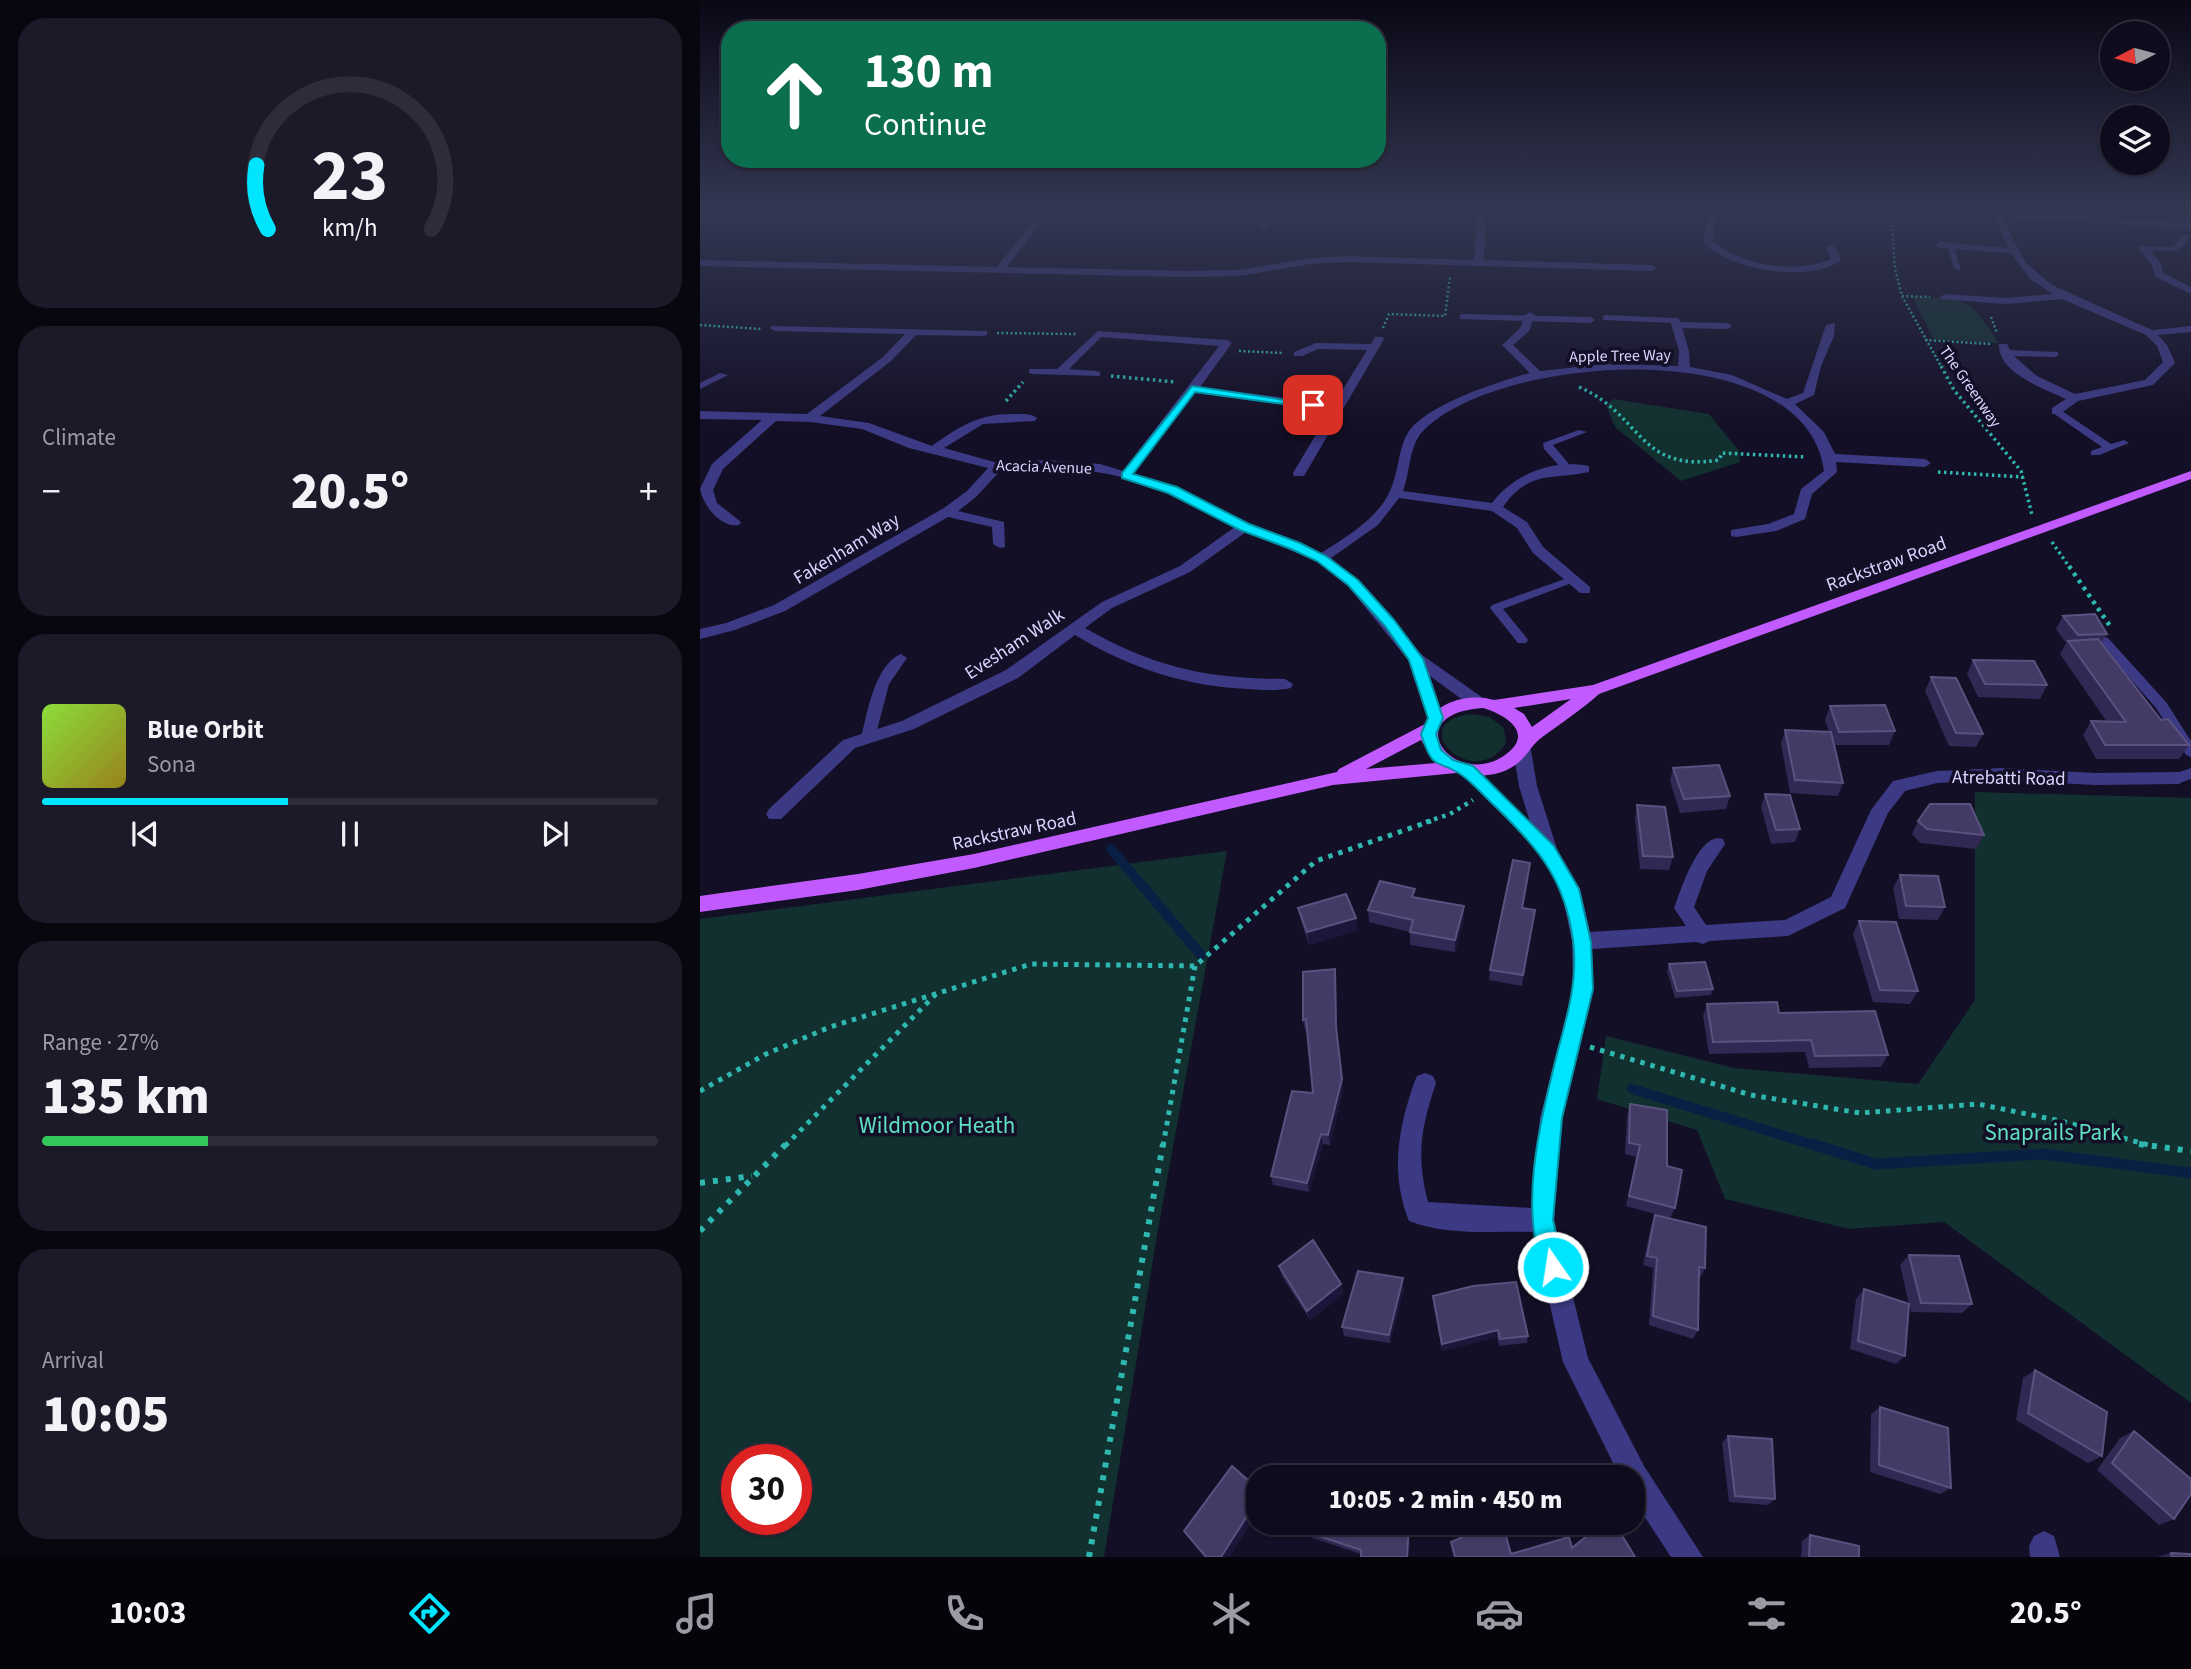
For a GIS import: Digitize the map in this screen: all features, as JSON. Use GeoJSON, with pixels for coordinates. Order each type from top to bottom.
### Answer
{"type":"FeatureCollection","features":[{"type":"Feature","properties":{"kind":"main road","name":"Rackstraw Road"},"geometry":{"type":"LineString","coordinates":[[1495,705],[1595,690],[2191,475]]}},
{"type":"Feature","properties":{"kind":"main road","name":"Rackstraw Road"},"geometry":{"type":"LineString","coordinates":[[1524,745],[1595,690]]}},
{"type":"Feature","properties":{"kind":"main road"},"geometry":{"type":"LineString","coordinates":[[1477,702],[1509,711],[1520,722],[1524,745],[1514,760],[1500,767],[1461,769],[1435,753],[1429,741],[1432,723],[1453,706],[1477,702]]}},
{"type":"Feature","properties":{"kind":"main road","name":"Rackstraw Road"},"geometry":{"type":"LineString","coordinates":[[1333,779],[1382,756],[1432,723]]}},
{"type":"Feature","properties":{"kind":"main road","name":"Rackstraw Road"},"geometry":{"type":"LineString","coordinates":[[700,904],[858,882],[974,861],[1333,779],[1461,769]]}},
{"type":"Feature","properties":{"kind":"street"},"geometry":{"type":"LineString","coordinates":[[2042,283],[2150,333],[2162,345],[2169,363],[2149,383],[2074,398],[2056,411]]}},
{"type":"Feature","properties":{"kind":"street"},"geometry":{"type":"LineString","coordinates":[[2175,283],[2191,291]]}},
{"type":"Feature","properties":{"kind":"street"},"geometry":{"type":"LineString","coordinates":[[1945,297],[1986,305],[2065,295]]}},
{"type":"Feature","properties":{"kind":"street"},"geometry":{"type":"LineString","coordinates":[[1530,317],[1519,336],[1507,345],[1538,375]]}},
{"type":"Feature","properties":{"kind":"street"},"geometry":{"type":"LineString","coordinates":[[1676,322],[1684,351],[1684,369]]}},
{"type":"Feature","properties":{"kind":"street"},"geometry":{"type":"LineString","coordinates":[[1786,404],[1808,394],[1815,380],[1816,363],[1828,344],[1831,325]]}},
{"type":"Feature","properties":{"kind":"street"},"geometry":{"type":"LineString","coordinates":[[775,328],[983,333]]}},
{"type":"Feature","properties":{"kind":"street"},"geometry":{"type":"LineString","coordinates":[[2150,333],[2191,329]]}},
{"type":"Feature","properties":{"kind":"street"},"geometry":{"type":"LineString","coordinates":[[810,418],[887,359],[913,332]]}},
{"type":"Feature","properties":{"kind":"street"},"geometry":{"type":"LineString","coordinates":[[1060,372],[1098,334],[1227,343],[1126,475]]}},
{"type":"Feature","properties":{"kind":"street"},"geometry":{"type":"LineString","coordinates":[[1298,354],[1315,346],[1376,343]]}},
{"type":"Feature","properties":{"kind":"street"},"geometry":{"type":"LineString","coordinates":[[1298,472],[1376,343]]}},
{"type":"Feature","properties":{"kind":"street"},"geometry":{"type":"LineString","coordinates":[[2004,348],[2026,376],[2074,398]]}},
{"type":"Feature","properties":{"kind":"street"},"geometry":{"type":"LineString","coordinates":[[2004,348],[2054,354]]}},
{"type":"Feature","properties":{"kind":"street","name":"Apple Tree Way"},"geometry":{"type":"LineString","coordinates":[[1322,558],[1363,533],[1396,494],[1415,432],[1440,414],[1477,394],[1538,375],[1653,367],[1713,374],[1765,392],[1802,414],[1828,443],[1832,458]]}},
{"type":"Feature","properties":{"kind":"street"},"geometry":{"type":"LineString","coordinates":[[1033,371],[1096,374]]}},
{"type":"Feature","properties":{"kind":"street"},"geometry":{"type":"LineString","coordinates":[[1194,386],[1337,408]]}},
{"type":"Feature","properties":{"kind":"street","name":"Acacia Avenue"},"geometry":{"type":"LineString","coordinates":[[700,415],[810,418],[865,426],[913,445],[979,460],[996,467],[1069,465],[1126,475],[1172,490],[1245,527],[1322,558],[1353,583],[1390,623],[1416,659],[1477,702]]}},
{"type":"Feature","properties":{"kind":"street"},"geometry":{"type":"LineString","coordinates":[[934,450],[975,421],[993,416],[1031,418]]}},
{"type":"Feature","properties":{"kind":"street"},"geometry":{"type":"LineString","coordinates":[[734,522],[711,505],[706,490],[706,477],[773,417]]}},
{"type":"Feature","properties":{"kind":"street"},"geometry":{"type":"LineString","coordinates":[[1736,533],[1771,528],[1800,516],[1806,492],[1831,472],[1832,458],[1929,468]]}},
{"type":"Feature","properties":{"kind":"street","name":"Fakenham Way"},"geometry":{"type":"LineString","coordinates":[[700,634],[743,625],[779,611],[892,541],[950,513],[978,490],[996,467]]}},
{"type":"Feature","properties":{"kind":"street"},"geometry":{"type":"LineString","coordinates":[[1496,508],[1508,488],[1524,478],[1584,469]]}},
{"type":"Feature","properties":{"kind":"street"},"geometry":{"type":"LineString","coordinates":[[1396,494],[1496,508],[1522,525],[1538,551],[1585,590]]}},
{"type":"Feature","properties":{"kind":"street"},"geometry":{"type":"LineString","coordinates":[[950,513],[999,525],[1000,544]]}},
{"type":"Feature","properties":{"kind":"street","name":"Evesham Walk"},"geometry":{"type":"LineString","coordinates":[[775,814],[849,744],[957,703],[1012,674],[1107,605],[1185,569],[1245,527]]}},
{"type":"Feature","properties":{"kind":"street"},"geometry":{"type":"LineString","coordinates":[[1076,629],[1116,654],[1153,669],[1193,680],[1242,685],[1284,684]]}},
{"type":"Feature","properties":{"kind":"street","name":"Acacia Avenue"},"geometry":{"type":"LineString","coordinates":[[1416,659],[1432,723]]}},
{"type":"Feature","properties":{"kind":"street"},"geometry":{"type":"LineString","coordinates":[[1524,745],[1528,786],[1548,850],[1570,889],[1582,942],[1583,989],[1551,1118],[1542,1220],[1576,1362],[1634,1476],[1688,1557]]}},
{"type":"Feature","properties":{"kind":"street"},"geometry":{"type":"LineString","coordinates":[[1461,769],[1488,791],[1548,850]]}},
{"type":"Feature","properties":{"kind":"street","name":"Atrebatti Road"},"geometry":{"type":"LineString","coordinates":[[1582,942],[1703,936],[1788,928],[1838,902],[1880,810],[1899,786],[1937,776],[2001,774],[2096,779],[2185,775]]}},
{"type":"Feature","properties":{"kind":"street"},"geometry":{"type":"LineString","coordinates":[[1703,936],[1684,908],[1699,868],[1716,844]]}},
{"type":"Feature","properties":{"kind":"street"},"geometry":{"type":"LineString","coordinates":[[1425,1083],[1407,1134],[1406,1159],[1418,1212],[1442,1217],[1542,1220]]}},
{"type":"Feature","properties":{"kind":"lane"},"geometry":{"type":"LineString","coordinates":[[1462,317],[1591,320]]}},
{"type":"Feature","properties":{"kind":"lane"},"geometry":{"type":"LineString","coordinates":[[1606,318],[1728,326]]}},
{"type":"Feature","properties":{"kind":"lane"},"geometry":{"type":"LineString","coordinates":[[700,386],[723,375]]}},
{"type":"Feature","properties":{"kind":"lane"},"geometry":{"type":"LineString","coordinates":[[2056,411],[2058,415],[2096,436],[2110,448]]}},
{"type":"Feature","properties":{"kind":"lane"},"geometry":{"type":"LineString","coordinates":[[1569,470],[1548,447],[1548,443],[1582,432]]}},
{"type":"Feature","properties":{"kind":"lane"},"geometry":{"type":"LineString","coordinates":[[2095,453],[2124,443]]}},
{"type":"Feature","properties":{"kind":"lane"},"geometry":{"type":"LineString","coordinates":[[1522,640],[1496,608],[1573,579]]}},
{"type":"Feature","properties":{"kind":"lane"},"geometry":{"type":"LineString","coordinates":[[2104,640],[2161,705],[2191,752]]}},
{"type":"Feature","properties":{"kind":"lane"},"geometry":{"type":"LineString","coordinates":[[868,738],[883,685],[891,666],[901,658]]}},
{"type":"Feature","properties":{"kind":"path"},"geometry":{"type":"LineString","coordinates":[[1376,343],[1389,314],[1445,316],[1449,283]]}},
{"type":"Feature","properties":{"kind":"path","name":"The Greenway"},"geometry":{"type":"LineString","coordinates":[[1899,283],[1902,296],[1924,340],[1954,390],[2023,477],[2034,519]]}},
{"type":"Feature","properties":{"kind":"path"},"geometry":{"type":"LineString","coordinates":[[1902,296],[1945,297]]}},
{"type":"Feature","properties":{"kind":"path"},"geometry":{"type":"LineString","coordinates":[[700,325],[775,328]]}},
{"type":"Feature","properties":{"kind":"path"},"geometry":{"type":"LineString","coordinates":[[983,333],[1098,334]]}},
{"type":"Feature","properties":{"kind":"path"},"geometry":{"type":"LineString","coordinates":[[1924,340],[2004,348]]}},
{"type":"Feature","properties":{"kind":"path"},"geometry":{"type":"LineString","coordinates":[[1221,350],[1298,354]]}},
{"type":"Feature","properties":{"kind":"path"},"geometry":{"type":"LineString","coordinates":[[993,416],[1033,371]]}},
{"type":"Feature","properties":{"kind":"path"},"geometry":{"type":"LineString","coordinates":[[1557,372],[1563,380],[1604,399],[1637,437],[1658,453],[1681,463],[1705,464],[1719,460],[1722,453],[1832,458]]}},
{"type":"Feature","properties":{"kind":"path"},"geometry":{"type":"LineString","coordinates":[[1096,374],[1194,386]]}},
{"type":"Feature","properties":{"kind":"path"},"geometry":{"type":"LineString","coordinates":[[1929,468],[2023,477]]}},
{"type":"Feature","properties":{"kind":"path"},"geometry":{"type":"LineString","coordinates":[[1089,1557],[1195,966],[1316,861],[1450,814],[1488,791]]}},
{"type":"Feature","properties":{"kind":"path"},"geometry":{"type":"LineString","coordinates":[[700,1091],[766,1054],[830,1027],[1031,964],[1195,966]]}},
{"type":"Feature","properties":{"kind":"path"},"geometry":{"type":"LineString","coordinates":[[700,1231],[937,993]]}},
{"type":"Feature","properties":{"kind":"path"},"geometry":{"type":"LineString","coordinates":[[1571,1041],[1751,1096],[1860,1113],[1978,1104],[2061,1121],[2137,1144],[2191,1151]]}},
{"type":"Feature","properties":{"kind":"path"},"geometry":{"type":"LineString","coordinates":[[700,1183],[753,1176]]}},
{"type":"Feature","properties":{"kind":"green space"},"geometry":{"type":"Polygon","coordinates":[[[1912,296],[1944,298],[1964,303],[1980,316],[1999,343],[1933,339],[1912,296]]]}},
{"type":"Feature","properties":{"kind":"green space"},"geometry":{"type":"Polygon","coordinates":[[[1613,399],[1709,414],[1739,451],[1740,462],[1681,481],[1615,427],[1606,405],[1613,399]]]}},
{"type":"Feature","properties":{"kind":"green space"},"geometry":{"type":"Polygon","coordinates":[[[1470,714],[1490,717],[1504,728],[1506,743],[1493,757],[1478,761],[1463,758],[1451,751],[1443,741],[1442,730],[1451,720],[1470,714]]]}},
{"type":"Feature","properties":{"kind":"green space","name":"Snaprails Park"},"geometry":{"type":"Polygon","coordinates":[[[1975,792],[2191,798],[2191,1403],[1944,1222],[1849,1229],[1725,1199],[1697,1130],[1597,1099],[1606,1036],[1734,1068],[1918,1084],[1975,1000],[1975,792]]]}},
{"type":"Feature","properties":{"kind":"green space","name":"Wildmoor Heath"},"geometry":{"type":"Polygon","coordinates":[[[1227,851],[1159,1224],[1104,1557],[700,1557],[700,919],[1227,851]]]}},
{"type":"Feature","properties":{"kind":"building"},"geometry":{"type":"Polygon","coordinates":[[[2095,614],[2107,634],[2078,635],[2063,616],[2095,614]]]}},
{"type":"Feature","properties":{"kind":"building"},"geometry":{"type":"Polygon","coordinates":[[[2098,639],[2161,720],[2168,719],[2189,745],[2105,745],[2091,721],[2126,722],[2068,641],[2098,639]]]}},
{"type":"Feature","properties":{"kind":"building"},"geometry":{"type":"Polygon","coordinates":[[[1973,660],[2034,661],[2047,685],[1985,684],[1973,660]]]}},
{"type":"Feature","properties":{"kind":"building"},"geometry":{"type":"Polygon","coordinates":[[[1931,677],[1956,678],[1983,734],[1956,733],[1931,677]]]}},
{"type":"Feature","properties":{"kind":"building"},"geometry":{"type":"Polygon","coordinates":[[[1885,705],[1895,731],[1839,732],[1830,706],[1885,705]]]}},
{"type":"Feature","properties":{"kind":"building"},"geometry":{"type":"Polygon","coordinates":[[[1785,730],[1831,732],[1843,783],[1795,780],[1785,730]]]}},
{"type":"Feature","properties":{"kind":"building"},"geometry":{"type":"Polygon","coordinates":[[[1719,765],[1730,796],[1684,799],[1673,768],[1719,765]]]}},
{"type":"Feature","properties":{"kind":"building"},"geometry":{"type":"Polygon","coordinates":[[[1765,794],[1790,795],[1800,829],[1776,830],[1765,794]]]}},
{"type":"Feature","properties":{"kind":"building"},"geometry":{"type":"Polygon","coordinates":[[[1930,804],[1970,804],[1984,835],[1927,829],[1918,821],[1930,804]]]}},
{"type":"Feature","properties":{"kind":"building"},"geometry":{"type":"Polygon","coordinates":[[[1637,805],[1665,807],[1673,857],[1643,856],[1637,805]]]}},
{"type":"Feature","properties":{"kind":"building"},"geometry":{"type":"Polygon","coordinates":[[[1513,860],[1530,863],[1522,908],[1535,910],[1523,975],[1490,970],[1513,860]]]}},
{"type":"Feature","properties":{"kind":"building"},"geometry":{"type":"Polygon","coordinates":[[[1900,875],[1938,876],[1945,907],[1906,906],[1900,875]]]}},
{"type":"Feature","properties":{"kind":"building"},"geometry":{"type":"Polygon","coordinates":[[[1380,881],[1415,889],[1412,897],[1464,906],[1455,940],[1410,932],[1413,920],[1368,910],[1380,881]]]}},
{"type":"Feature","properties":{"kind":"building"},"geometry":{"type":"Polygon","coordinates":[[[1346,894],[1356,918],[1307,932],[1298,908],[1346,894]]]}},
{"type":"Feature","properties":{"kind":"building"},"geometry":{"type":"Polygon","coordinates":[[[1859,921],[1896,922],[1918,991],[1880,990],[1859,921]]]}},
{"type":"Feature","properties":{"kind":"building"},"geometry":{"type":"Polygon","coordinates":[[[1705,962],[1713,989],[1677,991],[1669,964],[1705,962]]]}},
{"type":"Feature","properties":{"kind":"building"},"geometry":{"type":"Polygon","coordinates":[[[1335,969],[1336,1027],[1342,1079],[1328,1135],[1321,1134],[1307,1183],[1271,1176],[1292,1091],[1313,1093],[1306,1019],[1303,1020],[1303,972],[1335,969]]]}},
{"type":"Feature","properties":{"kind":"building"},"geometry":{"type":"Polygon","coordinates":[[[1777,1002],[1779,1013],[1875,1011],[1888,1055],[1815,1056],[1811,1040],[1713,1042],[1707,1004],[1777,1002]]]}},
{"type":"Feature","properties":{"kind":"building"},"geometry":{"type":"Polygon","coordinates":[[[1630,1104],[1667,1110],[1667,1166],[1682,1170],[1675,1208],[1629,1196],[1640,1145],[1629,1143],[1630,1104]]]}},
{"type":"Feature","properties":{"kind":"building"},"geometry":{"type":"Polygon","coordinates":[[[1655,1215],[1706,1227],[1705,1268],[1699,1267],[1698,1330],[1653,1316],[1657,1258],[1647,1256],[1655,1215]]]}},
{"type":"Feature","properties":{"kind":"building"},"geometry":{"type":"Polygon","coordinates":[[[1313,1240],[1341,1284],[1307,1311],[1279,1266],[1313,1240]]]}},
{"type":"Feature","properties":{"kind":"building"},"geometry":{"type":"Polygon","coordinates":[[[1909,1255],[1959,1256],[1972,1304],[1921,1303],[1909,1255]]]}},
{"type":"Feature","properties":{"kind":"building"},"geometry":{"type":"Polygon","coordinates":[[[1358,1271],[1403,1278],[1389,1335],[1342,1327],[1358,1271]]]}},
{"type":"Feature","properties":{"kind":"building"},"geometry":{"type":"Polygon","coordinates":[[[1516,1282],[1528,1336],[1500,1339],[1498,1330],[1442,1344],[1433,1296],[1473,1286],[1516,1282]]]}},
{"type":"Feature","properties":{"kind":"building"},"geometry":{"type":"Polygon","coordinates":[[[1864,1289],[1909,1304],[1905,1356],[1858,1341],[1864,1289]]]}},
{"type":"Feature","properties":{"kind":"building"},"geometry":{"type":"Polygon","coordinates":[[[2035,1370],[2107,1412],[2102,1456],[2028,1413],[2035,1370]]]}},
{"type":"Feature","properties":{"kind":"building"},"geometry":{"type":"Polygon","coordinates":[[[1880,1407],[1948,1428],[1951,1488],[1879,1465],[1880,1407]]]}},
{"type":"Feature","properties":{"kind":"building"},"geometry":{"type":"Polygon","coordinates":[[[2134,1431],[2191,1479],[2191,1494],[2174,1519],[2112,1463],[2134,1431]]]}},
{"type":"Feature","properties":{"kind":"building"},"geometry":{"type":"Polygon","coordinates":[[[1728,1436],[1772,1439],[1775,1499],[1735,1496],[1728,1436]]]}},
{"type":"Feature","properties":{"kind":"building"},"geometry":{"type":"Polygon","coordinates":[[[1232,1466],[1246,1478],[1246,1518],[1221,1557],[1206,1557],[1184,1531],[1232,1466]]]}},
{"type":"Feature","properties":{"kind":"building"},"geometry":{"type":"Polygon","coordinates":[[[1316,1535],[1408,1535],[1407,1557],[1361,1557],[1361,1550],[1316,1535]]]}},
{"type":"Feature","properties":{"kind":"building"},"geometry":{"type":"Polygon","coordinates":[[[1467,1535],[1506,1535],[1511,1554],[1569,1537],[1572,1548],[1588,1535],[1622,1535],[1635,1557],[1455,1557],[1451,1542],[1467,1535]]]}},
{"type":"Feature","properties":{"kind":"building"},"geometry":{"type":"Polygon","coordinates":[[[1810,1535],[1859,1546],[1859,1557],[1809,1557],[1810,1535]]]}},
{"type":"Feature","properties":{"kind":"building"},"geometry":{"type":"Polygon","coordinates":[[[2171,1553],[2191,1554],[2191,1557],[2172,1557],[2171,1553]]]}},
{"type":"Feature","properties":{"kind":"waterway"},"geometry":{"type":"LineString","coordinates":[[1111,849],[1201,955]]}},
{"type":"Feature","properties":{"kind":"waterway"},"geometry":{"type":"LineString","coordinates":[[1632,1089],[1817,1146]]}},
{"type":"Feature","properties":{"kind":"waterway"},"geometry":{"type":"LineString","coordinates":[[1812,1144],[1876,1164],[2043,1154],[2191,1173]]}},
{"type":"Feature","properties":{"kind":"route"},"geometry":{"type":"LineString","coordinates":[[1313,405],[1192,389],[1126,475],[1172,490],[1245,527],[1322,558],[1353,583],[1390,623],[1416,659],[1435,718],[1428,734],[1435,753],[1447,764],[1467,770],[1517,818],[1548,850],[1570,889],[1582,942],[1583,989],[1551,1118],[1542,1220],[1553,1267]]}}]}
